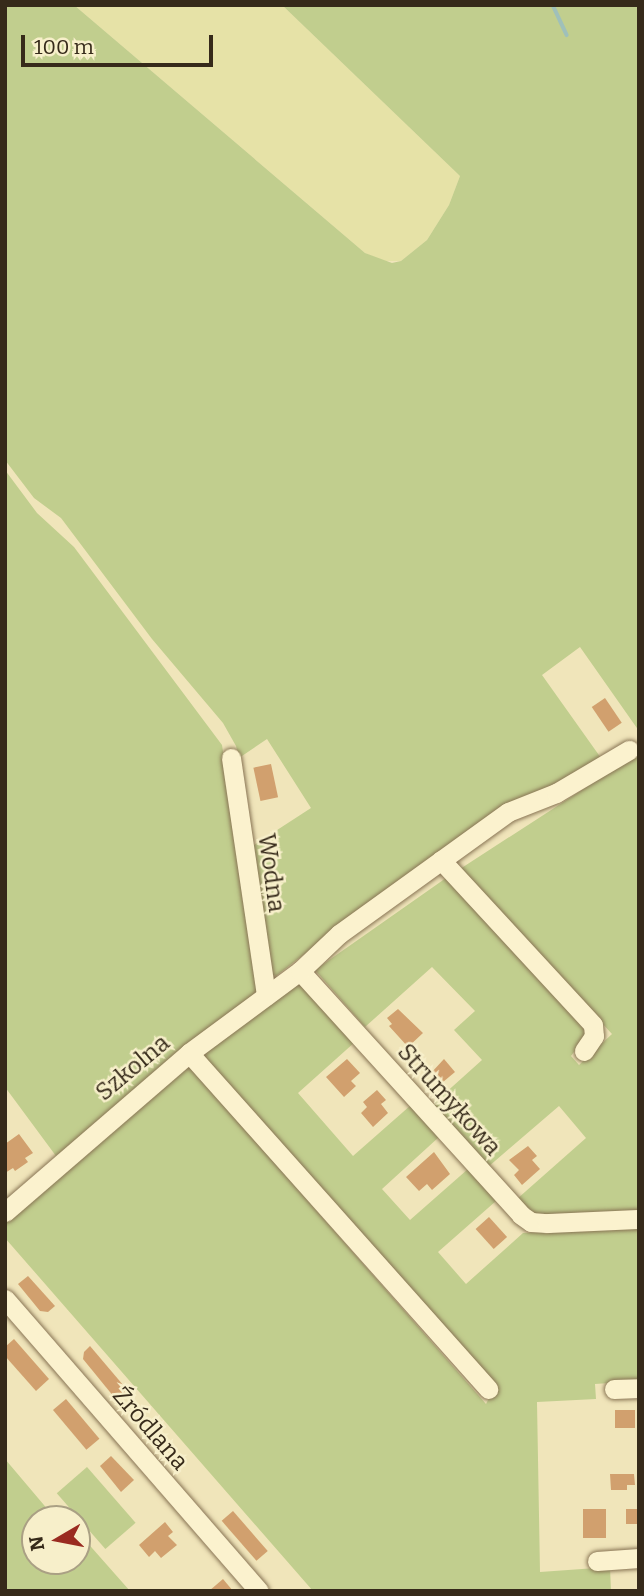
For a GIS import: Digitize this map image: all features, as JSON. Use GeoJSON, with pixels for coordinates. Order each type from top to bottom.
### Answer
{"type":"FeatureCollection","features":[{"type":"Feature","properties":{"kind":"street","name":"Szkolna"},"geometry":{"type":"LineString","coordinates":[[6,1210],[189,1053],[300,971],[339,934],[508,812],[556,793],[629,750]]}},
{"type":"Feature","properties":{"kind":"street","name":"Wodna"},"geometry":{"type":"LineString","coordinates":[[231,758],[266,995]]}},
{"type":"Feature","properties":{"kind":"street"},"geometry":{"type":"LineString","coordinates":[[441,860],[593,1025],[594,1036],[584,1051]]}},
{"type":"Feature","properties":{"kind":"street","name":"Strumykowa"},"geometry":{"type":"LineString","coordinates":[[300,971],[521,1215],[531,1222],[639,1219]]}},
{"type":"Feature","properties":{"kind":"street"},"geometry":{"type":"LineString","coordinates":[[189,1053],[488,1390]]}},
{"type":"Feature","properties":{"kind":"street","name":"Źródlana"},"geometry":{"type":"LineString","coordinates":[[5,1299],[259,1591]]}},
{"type":"Feature","properties":{"kind":"street"},"geometry":{"type":"LineString","coordinates":[[614,1389],[639,1388]]}},
{"type":"Feature","properties":{"kind":"street"},"geometry":{"type":"LineString","coordinates":[[597,1561],[639,1558]]}},
{"type":"Feature","properties":{"kind":"shaded area"},"geometry":{"type":"Polygon","coordinates":[[[74,5],[282,5],[460,176],[449,205],[427,240],[401,261],[383,261],[365,253],[74,5]]]}},
{"type":"Feature","properties":{"kind":"green space"},"geometry":{"type":"Polygon","coordinates":[[[5,5],[74,5],[365,253],[392,263],[401,261],[427,240],[449,205],[460,176],[282,5],[639,5],[639,731],[580,647],[542,675],[601,758],[338,928],[276,976],[269,973],[251,847],[311,808],[267,739],[239,758],[236,746],[223,723],[152,639],[61,518],[34,498],[5,460],[5,5]]]}},
{"type":"Feature","properties":{"kind":"green space"},"geometry":{"type":"Polygon","coordinates":[[[5,470],[37,513],[74,547],[222,745],[260,992],[56,1156],[5,1087],[5,470]]]}},
{"type":"Feature","properties":{"kind":"green space"},"geometry":{"type":"Polygon","coordinates":[[[639,753],[639,1210],[531,1215],[517,1199],[586,1138],[559,1106],[488,1167],[433,1104],[482,1060],[454,1030],[475,1011],[432,967],[365,1027],[315,970],[446,878],[588,1033],[571,1056],[579,1065],[612,1034],[460,869],[639,753]]]}},
{"type":"Feature","properties":{"kind":"green space"},"geometry":{"type":"Polygon","coordinates":[[[301,981],[355,1042],[298,1093],[353,1156],[411,1105],[439,1137],[382,1189],[410,1220],[468,1169],[496,1201],[438,1252],[466,1284],[523,1233],[639,1226],[639,1381],[595,1384],[596,1399],[537,1402],[540,1572],[610,1567],[611,1591],[313,1591],[5,1238],[5,1219],[187,1063],[486,1404],[494,1388],[200,1052],[301,981]]]}},
{"type":"Feature","properties":{"kind":"green space"},"geometry":{"type":"Polygon","coordinates":[[[5,1459],[44,1505],[21,1505],[21,1575],[91,1575],[91,1547],[130,1591],[5,1591],[5,1459]]]}},
{"type":"Feature","properties":{"kind":"green space"},"geometry":{"type":"Polygon","coordinates":[[[87,1467],[136,1523],[105,1549],[91,1533],[91,1505],[67,1505],[57,1493],[87,1467]]]}},
{"type":"Feature","properties":{"kind":"building"},"geometry":{"type":"Polygon","coordinates":[[[605,698],[622,723],[609,732],[592,707],[605,698]]]}},
{"type":"Feature","properties":{"kind":"building"},"geometry":{"type":"Polygon","coordinates":[[[271,764],[278,797],[260,801],[253,768],[271,764]]]}},
{"type":"Feature","properties":{"kind":"building"},"geometry":{"type":"Polygon","coordinates":[[[398,1009],[423,1033],[408,1047],[389,1026],[392,1024],[387,1018],[398,1009]]]}},
{"type":"Feature","properties":{"kind":"building"},"geometry":{"type":"Polygon","coordinates":[[[347,1059],[360,1073],[351,1081],[356,1086],[344,1097],[326,1077],[347,1059]]]}},
{"type":"Feature","properties":{"kind":"building"},"geometry":{"type":"Polygon","coordinates":[[[444,1059],[455,1072],[443,1082],[431,1073],[444,1059]]]}},
{"type":"Feature","properties":{"kind":"building"},"geometry":{"type":"Polygon","coordinates":[[[377,1090],[386,1100],[381,1104],[388,1113],[373,1127],[361,1113],[367,1107],[363,1102],[377,1090]]]}},
{"type":"Feature","properties":{"kind":"building"},"geometry":{"type":"Polygon","coordinates":[[[19,1134],[33,1153],[25,1158],[28,1162],[15,1171],[13,1168],[5,1173],[5,1144],[19,1134]]]}},
{"type":"Feature","properties":{"kind":"building"},"geometry":{"type":"Polygon","coordinates":[[[528,1146],[537,1156],[532,1160],[540,1169],[522,1185],[514,1175],[519,1170],[509,1160],[528,1146]]]}},
{"type":"Feature","properties":{"kind":"building"},"geometry":{"type":"Polygon","coordinates":[[[434,1152],[450,1174],[432,1190],[427,1184],[419,1191],[406,1177],[434,1152]]]}},
{"type":"Feature","properties":{"kind":"building"},"geometry":{"type":"Polygon","coordinates":[[[489,1217],[507,1237],[494,1249],[476,1229],[489,1217]]]}},
{"type":"Feature","properties":{"kind":"building"},"geometry":{"type":"Polygon","coordinates":[[[28,1276],[55,1306],[48,1312],[40,1311],[18,1284],[28,1276]]]}},
{"type":"Feature","properties":{"kind":"building"},"geometry":{"type":"Polygon","coordinates":[[[14,1339],[49,1379],[36,1391],[5,1356],[5,1347],[14,1339]]]}},
{"type":"Feature","properties":{"kind":"building"},"geometry":{"type":"Polygon","coordinates":[[[90,1346],[129,1392],[123,1398],[114,1397],[83,1359],[84,1352],[90,1346]]]}},
{"type":"Feature","properties":{"kind":"building"},"geometry":{"type":"Polygon","coordinates":[[[66,1399],[99,1439],[86,1450],[53,1410],[66,1399]]]}},
{"type":"Feature","properties":{"kind":"building"},"geometry":{"type":"Polygon","coordinates":[[[615,1410],[635,1410],[635,1428],[615,1428],[615,1410]]]}},
{"type":"Feature","properties":{"kind":"building"},"geometry":{"type":"Polygon","coordinates":[[[111,1456],[134,1480],[121,1492],[100,1466],[111,1456]]]}},
{"type":"Feature","properties":{"kind":"building"},"geometry":{"type":"Polygon","coordinates":[[[610,1474],[634,1474],[635,1485],[627,1485],[627,1490],[611,1490],[610,1474]]]}},
{"type":"Feature","properties":{"kind":"building"},"geometry":{"type":"Polygon","coordinates":[[[583,1509],[606,1509],[606,1538],[583,1538],[583,1509]]]}},
{"type":"Feature","properties":{"kind":"building"},"geometry":{"type":"Polygon","coordinates":[[[626,1509],[639,1509],[639,1524],[626,1524],[626,1509]]]}},
{"type":"Feature","properties":{"kind":"building"},"geometry":{"type":"Polygon","coordinates":[[[233,1511],[268,1551],[256,1561],[222,1521],[233,1511]]]}},
{"type":"Feature","properties":{"kind":"building"},"geometry":{"type":"Polygon","coordinates":[[[165,1522],[173,1532],[168,1536],[177,1545],[161,1558],[155,1551],[149,1557],[139,1545],[165,1522]]]}},
{"type":"Feature","properties":{"kind":"building"},"geometry":{"type":"Polygon","coordinates":[[[223,1579],[233,1591],[209,1591],[223,1579]]]}},
{"type":"Feature","properties":{"kind":"waterway"},"geometry":{"type":"LineString","coordinates":[[553,5],[567,35]]}}]}
